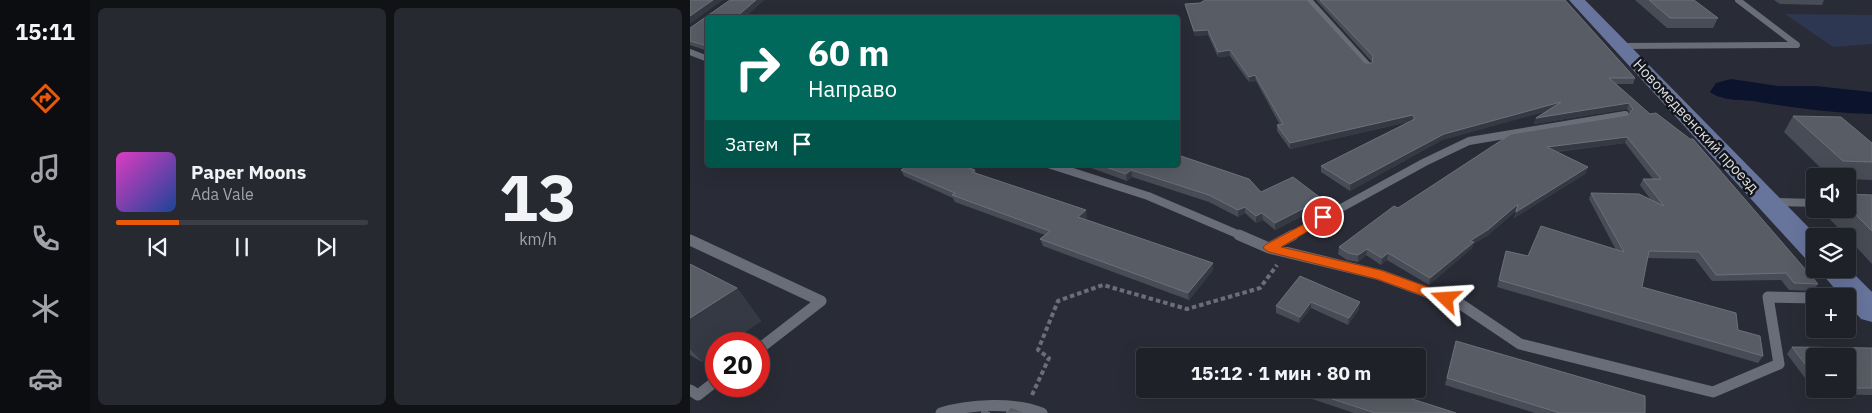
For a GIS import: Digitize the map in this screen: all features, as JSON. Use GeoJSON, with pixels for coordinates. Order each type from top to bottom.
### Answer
{"type":"FeatureCollection","features":[{"type":"Feature","properties":{"kind":"street","name":"Новомедвенский проезд"},"geometry":{"type":"LineString","coordinates":[[1577,0],[1806,242]]}},
{"type":"Feature","properties":{"kind":"street"},"geometry":{"type":"LineString","coordinates":[[1839,278],[1860,303]]}},
{"type":"Feature","properties":{"kind":"lane"},"geometry":{"type":"LineString","coordinates":[[1308,0],[1368,65]]}},
{"type":"Feature","properties":{"kind":"lane"},"geometry":{"type":"LineString","coordinates":[[1621,46],[1797,44],[1738,0]]}},
{"type":"Feature","properties":{"kind":"lane"},"geometry":{"type":"LineString","coordinates":[[690,52],[705,58]]}},
{"type":"Feature","properties":{"kind":"lane"},"geometry":{"type":"LineString","coordinates":[[1269,248],[1425,162],[1469,141],[1625,114]]}},
{"type":"Feature","properties":{"kind":"lane"},"geometry":{"type":"LineString","coordinates":[[1057,167],[1148,196],[1269,248],[1380,275],[1462,305],[1520,344],[1713,392],[1779,364],[1768,297],[1806,298]]}},
{"type":"Feature","properties":{"kind":"lane"},"geometry":{"type":"LineString","coordinates":[[1768,202],[1806,203]]}},
{"type":"Feature","properties":{"kind":"lane"},"geometry":{"type":"LineString","coordinates":[[690,240],[821,301],[770,340]]}},
{"type":"Feature","properties":{"kind":"lane"},"geometry":{"type":"LineString","coordinates":[[690,390],[698,395],[705,390]]}},
{"type":"Feature","properties":{"kind":"lane"},"geometry":{"type":"LineString","coordinates":[[941,413],[960,407],[1026,407],[1042,413]]}},
{"type":"Feature","properties":{"kind":"path"},"geometry":{"type":"LineString","coordinates":[[1026,407],[1049,358],[1038,350],[1058,301],[1103,285],[1187,309],[1260,288],[1286,252]]}},
{"type":"Feature","properties":{"kind":"shaded area"},"geometry":{"type":"Polygon","coordinates":[[[1785,14],[1872,15],[1872,44],[1833,47],[1785,14]]]}},
{"type":"Feature","properties":{"kind":"shaded area"},"geometry":{"type":"Polygon","coordinates":[[[1731,79],[1778,86],[1815,86],[1872,92],[1872,114],[1844,113],[1734,100],[1710,92],[1716,83],[1731,79]]]}},
{"type":"Feature","properties":{"kind":"building"},"geometry":{"type":"Polygon","coordinates":[[[690,0],[713,0],[690,16],[690,0]]]}},
{"type":"Feature","properties":{"kind":"building"},"geometry":{"type":"Polygon","coordinates":[[[730,0],[756,0],[738,15],[709,15],[730,0]]]}},
{"type":"Feature","properties":{"kind":"building"},"geometry":{"type":"Polygon","coordinates":[[[1205,0],[1307,0],[1365,63],[1372,63],[1373,56],[1320,0],[1565,0],[1635,78],[1609,78],[1650,114],[1656,113],[1690,139],[1693,139],[1806,270],[1806,278],[1813,278],[1818,284],[1794,283],[1786,273],[1716,275],[1699,252],[1649,251],[1642,287],[1736,313],[1738,330],[1760,336],[1763,356],[1499,280],[1506,251],[1528,256],[1541,226],[1624,252],[1591,193],[1639,194],[1664,206],[1643,179],[1661,179],[1627,137],[1547,147],[1588,167],[1516,212],[1518,204],[1489,229],[1470,241],[1474,242],[1430,278],[1388,253],[1382,258],[1367,249],[1358,255],[1348,253],[1339,247],[1394,206],[1398,208],[1511,134],[1628,115],[1633,109],[1629,103],[1536,118],[1561,102],[1444,134],[1350,184],[1321,166],[1415,119],[1413,115],[1290,143],[1277,125],[1283,124],[1255,75],[1249,77],[1230,50],[1218,52],[1208,30],[1194,31],[1185,4],[1200,3],[1205,0]]]}},
{"type":"Feature","properties":{"kind":"building"},"geometry":{"type":"Polygon","coordinates":[[[1649,0],[1694,0],[1718,18],[1670,18],[1649,0]]]}},
{"type":"Feature","properties":{"kind":"building"},"geometry":{"type":"Polygon","coordinates":[[[705,18],[705,45],[690,41],[690,28],[705,18]]]}},
{"type":"Feature","properties":{"kind":"building"},"geometry":{"type":"Polygon","coordinates":[[[1793,116],[1841,117],[1872,143],[1872,162],[1843,161],[1793,116]]]}},
{"type":"Feature","properties":{"kind":"building"},"geometry":{"type":"Polygon","coordinates":[[[1180,156],[1249,179],[1261,192],[1293,177],[1322,199],[1275,223],[1262,213],[1256,216],[1245,207],[1238,210],[1209,195],[1131,170],[1126,174],[1106,167],[1180,167],[1180,156]]]}},
{"type":"Feature","properties":{"kind":"building"},"geometry":{"type":"Polygon","coordinates":[[[906,167],[967,167],[975,170],[972,172],[1086,210],[1078,217],[1213,263],[1188,293],[1040,239],[1050,231],[952,195],[955,193],[901,170],[906,167]]]}},
{"type":"Feature","properties":{"kind":"building"},"geometry":{"type":"Polygon","coordinates":[[[1856,194],[1872,195],[1872,231],[1856,215],[1856,194]]]}},
{"type":"Feature","properties":{"kind":"building"},"geometry":{"type":"Polygon","coordinates":[[[690,264],[737,288],[690,318],[690,264]]]}},
{"type":"Feature","properties":{"kind":"building"},"geometry":{"type":"Polygon","coordinates":[[[1300,276],[1360,302],[1349,318],[1311,302],[1300,317],[1276,306],[1300,276]]]}},
{"type":"Feature","properties":{"kind":"building"},"geometry":{"type":"Polygon","coordinates":[[[1456,341],[1645,396],[1645,413],[1560,413],[1447,378],[1456,341]]]}},
{"type":"Feature","properties":{"kind":"building"},"geometry":{"type":"Polygon","coordinates":[[[1792,347],[1872,348],[1872,388],[1856,388],[1856,348],[1806,348],[1806,365],[1792,347]]]}},
{"type":"Feature","properties":{"kind":"building"},"geometry":{"type":"Polygon","coordinates":[[[1329,398],[1409,398],[1456,413],[1375,413],[1329,398]]]}},
{"type":"Feature","properties":{"kind":"building"},"geometry":{"type":"Polygon","coordinates":[[[1011,407],[1025,413],[1006,413],[1011,407]]]}},
{"type":"Feature","properties":{"kind":"route"},"geometry":{"type":"LineString","coordinates":[[1323,217],[1269,248],[1380,275],[1446,299]]}}]}
